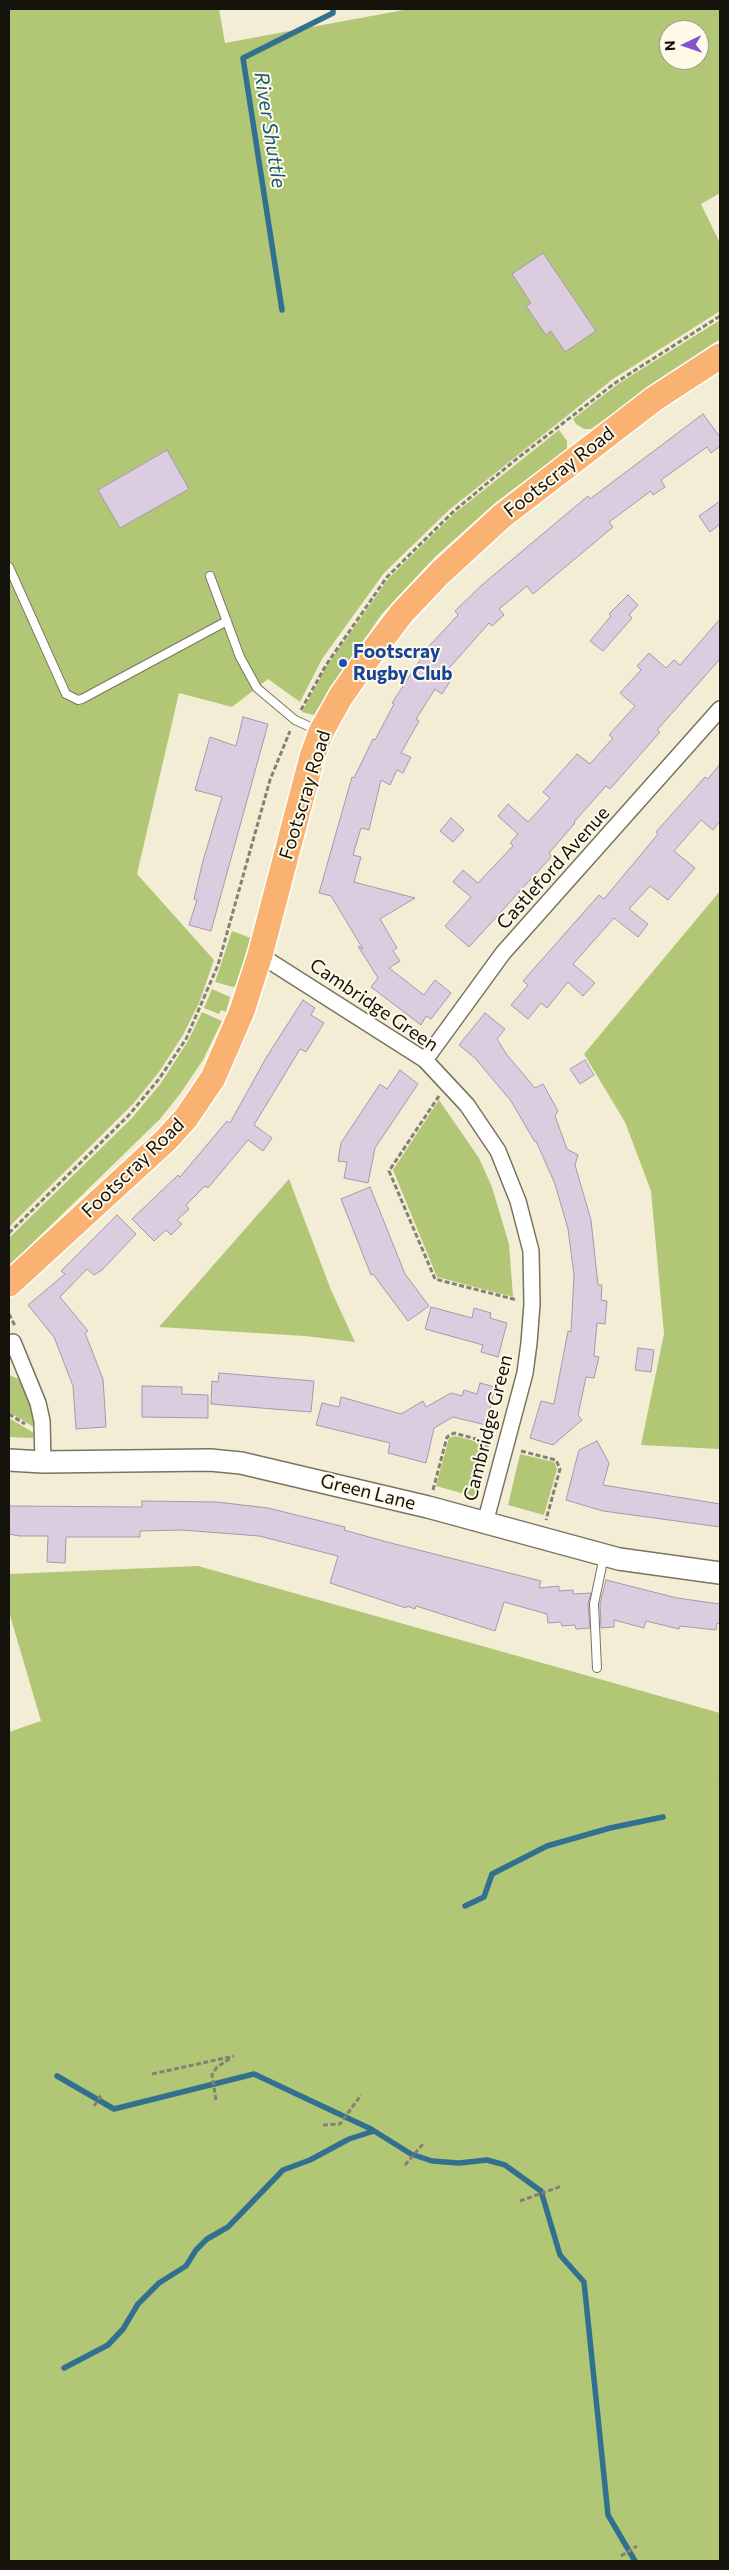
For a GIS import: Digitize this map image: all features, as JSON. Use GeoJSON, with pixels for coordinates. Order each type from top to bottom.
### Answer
{"type":"FeatureCollection","features":[{"type":"Feature","properties":{"kind":"main road","name":"Footscray Road"},"geometry":{"type":"LineString","coordinates":[[9,1284],[156,1149],[186,1118],[213,1078],[227,1049],[260,955],[312,758],[321,732],[341,696],[367,659],[402,614],[440,573],[502,516],[550,477],[654,400],[720,356]]}},
{"type":"Feature","properties":{"kind":"main road","name":"Green Lane"},"geometry":{"type":"LineString","coordinates":[[9,1460],[43,1462],[210,1460],[241,1463],[428,1507],[604,1555],[720,1573]]}},
{"type":"Feature","properties":{"kind":"street","name":"Castleford Avenue"},"geometry":{"type":"LineString","coordinates":[[425,1060],[503,953],[720,709]]}},
{"type":"Feature","properties":{"kind":"street","name":"Cambridge Green"},"geometry":{"type":"LineString","coordinates":[[260,955],[425,1060],[467,1105],[498,1151],[518,1201],[531,1251],[532,1304],[525,1373],[485,1523]]}},
{"type":"Feature","properties":{"kind":"street"},"geometry":{"type":"LineString","coordinates":[[13,1342],[38,1403],[42,1421],[43,1462]]}},
{"type":"Feature","properties":{"kind":"lane"},"geometry":{"type":"LineString","coordinates":[[9,567],[66,694],[78,700],[82,700],[227,621]]}},
{"type":"Feature","properties":{"kind":"lane"},"geometry":{"type":"LineString","coordinates":[[210,576],[240,657],[257,688],[295,720],[321,732]]}},
{"type":"Feature","properties":{"kind":"lane"},"geometry":{"type":"LineString","coordinates":[[597,1668],[594,1604],[604,1555]]}},
{"type":"Feature","properties":{"kind":"path"},"geometry":{"type":"LineString","coordinates":[[9,1233],[129,1115],[159,1079],[186,1039],[218,965],[270,780],[295,720]]}},
{"type":"Feature","properties":{"kind":"path"},"geometry":{"type":"LineString","coordinates":[[448,1083],[389,1171],[435,1279],[532,1304]]}},
{"type":"Feature","properties":{"kind":"path"},"geometry":{"type":"LineString","coordinates":[[428,1507],[447,1437],[454,1434],[556,1460],[560,1469],[541,1538]]}},
{"type":"Feature","properties":{"kind":"path"},"geometry":{"type":"LineString","coordinates":[[152,2074],[234,2056],[217,2067],[212,2077],[216,2100]]}},
{"type":"Feature","properties":{"kind":"path"},"geometry":{"type":"LineString","coordinates":[[94,2106],[102,2094]]}},
{"type":"Feature","properties":{"kind":"path"},"geometry":{"type":"LineString","coordinates":[[323,2126],[340,2124],[361,2095]]}},
{"type":"Feature","properties":{"kind":"path"},"geometry":{"type":"LineString","coordinates":[[405,2165],[423,2144]]}},
{"type":"Feature","properties":{"kind":"path"},"geometry":{"type":"LineString","coordinates":[[520,2201],[562,2186]]}},
{"type":"Feature","properties":{"kind":"path"},"geometry":{"type":"LineString","coordinates":[[621,2556],[637,2546]]}},
{"type":"Feature","properties":{"kind":"green space"},"geometry":{"type":"Polygon","coordinates":[[[9,9],[219,9],[225,43],[409,9],[720,9],[720,193],[701,204],[720,243],[720,311],[613,379],[449,510],[384,573],[322,659],[300,702],[268,679],[232,707],[179,693],[137,874],[214,960],[199,1003],[183,1035],[159,1072],[133,1104],[9,1227],[9,9]]]}},
{"type":"Feature","properties":{"kind":"green space"},"geometry":{"type":"Polygon","coordinates":[[[720,320],[720,339],[591,429],[584,429],[576,424],[573,419],[618,384],[720,320]]]}},
{"type":"Feature","properties":{"kind":"green space"},"geometry":{"type":"Polygon","coordinates":[[[559,430],[567,441],[567,449],[495,503],[435,557],[381,615],[314,715],[302,712],[326,667],[389,578],[455,513],[559,430]]]}},
{"type":"Feature","properties":{"kind":"green space"},"geometry":{"type":"Polygon","coordinates":[[[720,891],[720,1449],[641,1445],[664,1334],[651,1191],[625,1122],[584,1054],[720,891]]]}},
{"type":"Feature","properties":{"kind":"green space"},"geometry":{"type":"Polygon","coordinates":[[[232,931],[251,938],[237,985],[233,987],[215,982],[232,931]]]}},
{"type":"Feature","properties":{"kind":"green space"},"geometry":{"type":"Polygon","coordinates":[[[212,989],[230,997],[226,1012],[221,1010],[219,1014],[204,1008],[212,989]]]}},
{"type":"Feature","properties":{"kind":"green space"},"geometry":{"type":"Polygon","coordinates":[[[202,1012],[222,1021],[203,1060],[180,1094],[160,1119],[9,1266],[9,1238],[132,1118],[161,1083],[188,1041],[202,1012]]]}},
{"type":"Feature","properties":{"kind":"green space"},"geometry":{"type":"Polygon","coordinates":[[[439,1100],[479,1158],[492,1187],[509,1244],[513,1297],[437,1277],[393,1170],[439,1100]]]}},
{"type":"Feature","properties":{"kind":"green space"},"geometry":{"type":"Polygon","coordinates":[[[289,1179],[331,1290],[355,1342],[305,1336],[159,1327],[289,1179]]]}},
{"type":"Feature","properties":{"kind":"green space"},"geometry":{"type":"Polygon","coordinates":[[[9,1375],[19,1379],[26,1388],[37,1429],[9,1412],[9,1375]]]}},
{"type":"Feature","properties":{"kind":"green space"},"geometry":{"type":"Polygon","coordinates":[[[9,1418],[34,1433],[33,1438],[9,1437],[9,1418]]]}},
{"type":"Feature","properties":{"kind":"green space"},"geometry":{"type":"Polygon","coordinates":[[[455,1436],[489,1445],[476,1497],[436,1486],[449,1438],[455,1436]]]}},
{"type":"Feature","properties":{"kind":"green space"},"geometry":{"type":"Polygon","coordinates":[[[520,1454],[554,1462],[557,1469],[544,1515],[508,1505],[520,1454]]]}},
{"type":"Feature","properties":{"kind":"green space"},"geometry":{"type":"Polygon","coordinates":[[[198,1566],[720,1713],[720,2561],[9,2561],[9,1732],[41,1721],[9,1612],[9,1574],[198,1566]]]}},
{"type":"Feature","properties":{"kind":"green space"},"geometry":{"type":"Polygon","coordinates":[[[720,1750],[720,1781],[681,1783],[576,1821],[523,1830],[470,1864],[373,1947],[306,1983],[280,2019],[238,2043],[192,2044],[157,2026],[128,2020],[22,2069],[9,2078],[9,2042],[34,2033],[457,1843],[639,1777],[720,1750]]]}},
{"type":"Feature","properties":{"kind":"green space"},"geometry":{"type":"Polygon","coordinates":[[[658,1969],[668,1969],[667,1978],[660,1984],[651,1978],[645,1982],[653,1989],[653,2004],[647,2008],[631,1995],[632,2005],[624,2011],[621,2020],[614,2024],[597,2016],[592,2005],[600,1995],[597,1986],[599,1981],[616,1972],[625,1972],[640,1977],[658,1969]]]}},
{"type":"Feature","properties":{"kind":"green space"},"geometry":{"type":"Polygon","coordinates":[[[720,2140],[720,2258],[706,2268],[712,2297],[705,2311],[694,2311],[684,2293],[673,2327],[664,2342],[653,2349],[654,2367],[644,2371],[630,2368],[646,2386],[648,2401],[654,2405],[656,2413],[640,2423],[621,2426],[606,2439],[591,2442],[575,2432],[577,2443],[560,2449],[553,2438],[547,2450],[536,2453],[523,2439],[515,2423],[521,2404],[531,2399],[555,2400],[566,2393],[584,2395],[562,2372],[547,2367],[540,2374],[531,2376],[525,2368],[509,2319],[510,2291],[516,2265],[531,2242],[530,2210],[538,2202],[558,2195],[567,2206],[569,2216],[584,2214],[607,2221],[624,2218],[625,2203],[614,2203],[605,2200],[600,2187],[607,2175],[629,2165],[641,2175],[650,2173],[655,2161],[683,2166],[720,2140]]]}},
{"type":"Feature","properties":{"kind":"building"},"geometry":{"type":"Polygon","coordinates":[[[543,253],[596,331],[565,352],[551,331],[546,335],[526,306],[531,303],[512,274],[543,253]]]}},
{"type":"Feature","properties":{"kind":"building"},"geometry":{"type":"Polygon","coordinates":[[[703,414],[720,437],[720,446],[711,453],[707,447],[661,480],[665,487],[653,495],[651,491],[609,522],[613,527],[533,594],[527,586],[499,609],[504,615],[492,626],[489,623],[443,675],[451,680],[442,694],[435,689],[416,719],[419,721],[401,753],[411,757],[403,773],[397,770],[390,785],[381,780],[369,830],[361,828],[353,855],[361,857],[354,882],[415,898],[380,919],[397,948],[393,951],[400,961],[389,968],[424,995],[435,980],[451,993],[431,1019],[426,1016],[421,1025],[371,987],[378,978],[358,946],[363,949],[331,896],[319,893],[352,777],[354,778],[373,739],[375,740],[394,704],[392,703],[430,645],[458,615],[455,611],[483,584],[588,496],[590,499],[703,414]]]}},
{"type":"Feature","properties":{"kind":"building"},"geometry":{"type":"Polygon","coordinates":[[[167,450],[189,489],[120,528],[98,490],[167,450]]]}},
{"type":"Feature","properties":{"kind":"building"},"geometry":{"type":"Polygon","coordinates":[[[720,501],[720,524],[710,532],[699,516],[720,501]]]}},
{"type":"Feature","properties":{"kind":"building"},"geometry":{"type":"Polygon","coordinates":[[[628,595],[638,605],[629,615],[632,618],[603,651],[590,641],[611,616],[609,614],[628,595]]]}},
{"type":"Feature","properties":{"kind":"building"},"geometry":{"type":"Polygon","coordinates":[[[720,619],[720,659],[657,730],[660,732],[610,789],[606,786],[574,822],[549,853],[552,856],[469,947],[445,926],[471,897],[453,882],[463,870],[478,883],[513,846],[510,843],[518,834],[498,816],[508,804],[528,822],[550,798],[543,792],[577,754],[590,764],[613,738],[609,735],[635,706],[620,693],[641,670],[637,666],[649,653],[666,668],[674,660],[680,665],[720,619]]]}},
{"type":"Feature","properties":{"kind":"building"},"geometry":{"type":"Polygon","coordinates":[[[243,717],[268,724],[211,931],[189,925],[197,900],[194,899],[203,861],[222,797],[195,790],[210,737],[236,746],[243,717]]]}},
{"type":"Feature","properties":{"kind":"building"},"geometry":{"type":"Polygon","coordinates":[[[720,764],[720,821],[713,830],[701,820],[674,851],[695,868],[668,900],[650,886],[629,909],[648,924],[638,937],[614,918],[573,964],[595,983],[583,996],[568,982],[547,1008],[541,1003],[528,1019],[511,1005],[528,985],[523,981],[599,895],[604,899],[658,834],[656,832],[705,777],[708,779],[720,764]]]}},
{"type":"Feature","properties":{"kind":"building"},"geometry":{"type":"Polygon","coordinates":[[[451,818],[464,830],[453,842],[440,831],[451,818]]]}},
{"type":"Feature","properties":{"kind":"building"},"geometry":{"type":"Polygon","coordinates":[[[303,1000],[315,1008],[311,1015],[324,1023],[306,1052],[300,1049],[254,1125],[272,1138],[263,1151],[248,1140],[208,1188],[205,1186],[186,1205],[189,1209],[177,1220],[182,1224],[171,1235],[166,1230],[154,1241],[132,1219],[178,1175],[180,1177],[227,1121],[230,1123],[266,1058],[303,1000]]]}},
{"type":"Feature","properties":{"kind":"building"},"geometry":{"type":"Polygon","coordinates":[[[485,1013],[505,1029],[497,1039],[507,1055],[535,1088],[543,1084],[558,1111],[555,1116],[567,1149],[578,1155],[575,1165],[591,1220],[598,1285],[602,1285],[601,1300],[607,1301],[605,1324],[597,1323],[594,1356],[599,1357],[594,1378],[586,1377],[578,1415],[582,1420],[553,1445],[530,1438],[541,1401],[554,1404],[568,1331],[571,1332],[574,1275],[568,1229],[555,1184],[536,1141],[511,1101],[475,1058],[459,1045],[485,1013]]]}},
{"type":"Feature","properties":{"kind":"building"},"geometry":{"type":"Polygon","coordinates":[[[585,1060],[594,1075],[580,1084],[570,1069],[585,1060]]]}},
{"type":"Feature","properties":{"kind":"building"},"geometry":{"type":"Polygon","coordinates":[[[400,1070],[418,1084],[375,1148],[368,1183],[344,1178],[347,1162],[338,1161],[341,1143],[380,1084],[387,1089],[400,1070]]]}},
{"type":"Feature","properties":{"kind":"building"},"geometry":{"type":"Polygon","coordinates":[[[370,1187],[405,1274],[429,1306],[408,1321],[373,1274],[371,1275],[341,1199],[370,1187]]]}},
{"type":"Feature","properties":{"kind":"building"},"geometry":{"type":"Polygon","coordinates":[[[117,1215],[136,1234],[102,1270],[94,1275],[87,1269],[60,1297],[88,1331],[85,1333],[103,1379],[106,1427],[76,1429],[73,1386],[54,1337],[28,1305],[65,1274],[61,1271],[117,1215]]]}},
{"type":"Feature","properties":{"kind":"building"},"geometry":{"type":"Polygon","coordinates":[[[431,1307],[472,1318],[474,1308],[491,1313],[490,1318],[507,1323],[498,1357],[481,1352],[483,1345],[425,1329],[431,1307]]]}},
{"type":"Feature","properties":{"kind":"building"},"geometry":{"type":"Polygon","coordinates":[[[638,1348],[654,1350],[651,1372],[635,1370],[638,1348]]]}},
{"type":"Feature","properties":{"kind":"building"},"geometry":{"type":"Polygon","coordinates":[[[219,1373],[314,1381],[311,1412],[211,1404],[212,1381],[218,1382],[219,1373]]]}},
{"type":"Feature","properties":{"kind":"building"},"geometry":{"type":"Polygon","coordinates":[[[480,1383],[495,1387],[486,1425],[453,1417],[434,1428],[426,1463],[388,1453],[390,1443],[316,1425],[322,1403],[339,1407],[341,1397],[401,1414],[423,1401],[426,1407],[451,1393],[462,1396],[464,1390],[477,1394],[480,1383]]]}},
{"type":"Feature","properties":{"kind":"building"},"geometry":{"type":"Polygon","coordinates":[[[142,1386],[182,1387],[182,1394],[208,1395],[208,1418],[142,1417],[142,1386]]]}},
{"type":"Feature","properties":{"kind":"building"},"geometry":{"type":"Polygon","coordinates":[[[597,1441],[609,1463],[603,1485],[720,1504],[720,1527],[603,1511],[566,1500],[579,1450],[597,1441]]]}},
{"type":"Feature","properties":{"kind":"building"},"geometry":{"type":"Polygon","coordinates":[[[142,1501],[217,1502],[268,1508],[345,1527],[344,1530],[387,1542],[541,1581],[539,1588],[559,1586],[559,1591],[573,1590],[573,1594],[591,1593],[588,1604],[590,1628],[576,1629],[575,1625],[562,1626],[561,1622],[548,1623],[547,1614],[504,1602],[495,1631],[416,1606],[415,1609],[407,1606],[406,1608],[330,1583],[338,1556],[259,1536],[182,1530],[140,1531],[140,1537],[66,1537],[65,1563],[47,1562],[48,1536],[9,1534],[9,1506],[142,1507],[142,1501]]]}},
{"type":"Feature","properties":{"kind":"building"},"geometry":{"type":"Polygon","coordinates":[[[606,1580],[677,1598],[720,1604],[720,1624],[717,1623],[716,1630],[680,1626],[679,1629],[646,1621],[644,1628],[614,1620],[614,1627],[601,1628],[600,1604],[606,1580]]]}},
{"type":"Feature","properties":{"kind":"waterway","name":"River Shuttle"},"geometry":{"type":"LineString","coordinates":[[282,310],[243,58],[333,13],[333,9]]}},
{"type":"Feature","properties":{"kind":"waterway"},"geometry":{"type":"LineString","coordinates":[[465,1906],[484,1897],[492,1874],[547,1846],[610,1828],[663,1817]]}},
{"type":"Feature","properties":{"kind":"waterway"},"geometry":{"type":"LineString","coordinates":[[57,2076],[114,2109],[254,2074],[371,2129],[411,2154],[432,2161],[459,2163],[487,2160],[505,2165],[541,2191],[560,2255],[584,2282],[608,2515],[635,2561]]}},
{"type":"Feature","properties":{"kind":"waterway"},"geometry":{"type":"LineString","coordinates":[[64,2368],[108,2345],[123,2329],[138,2304],[159,2283],[186,2266],[196,2250],[207,2239],[228,2227],[283,2170],[310,2160],[349,2139],[374,2131]]}},
{"type":"Feature","properties":{"kind":"place","name":"Footscray Rugby Club"},"geometry":{"type":"Point","coordinates":[343,663]}}]}
